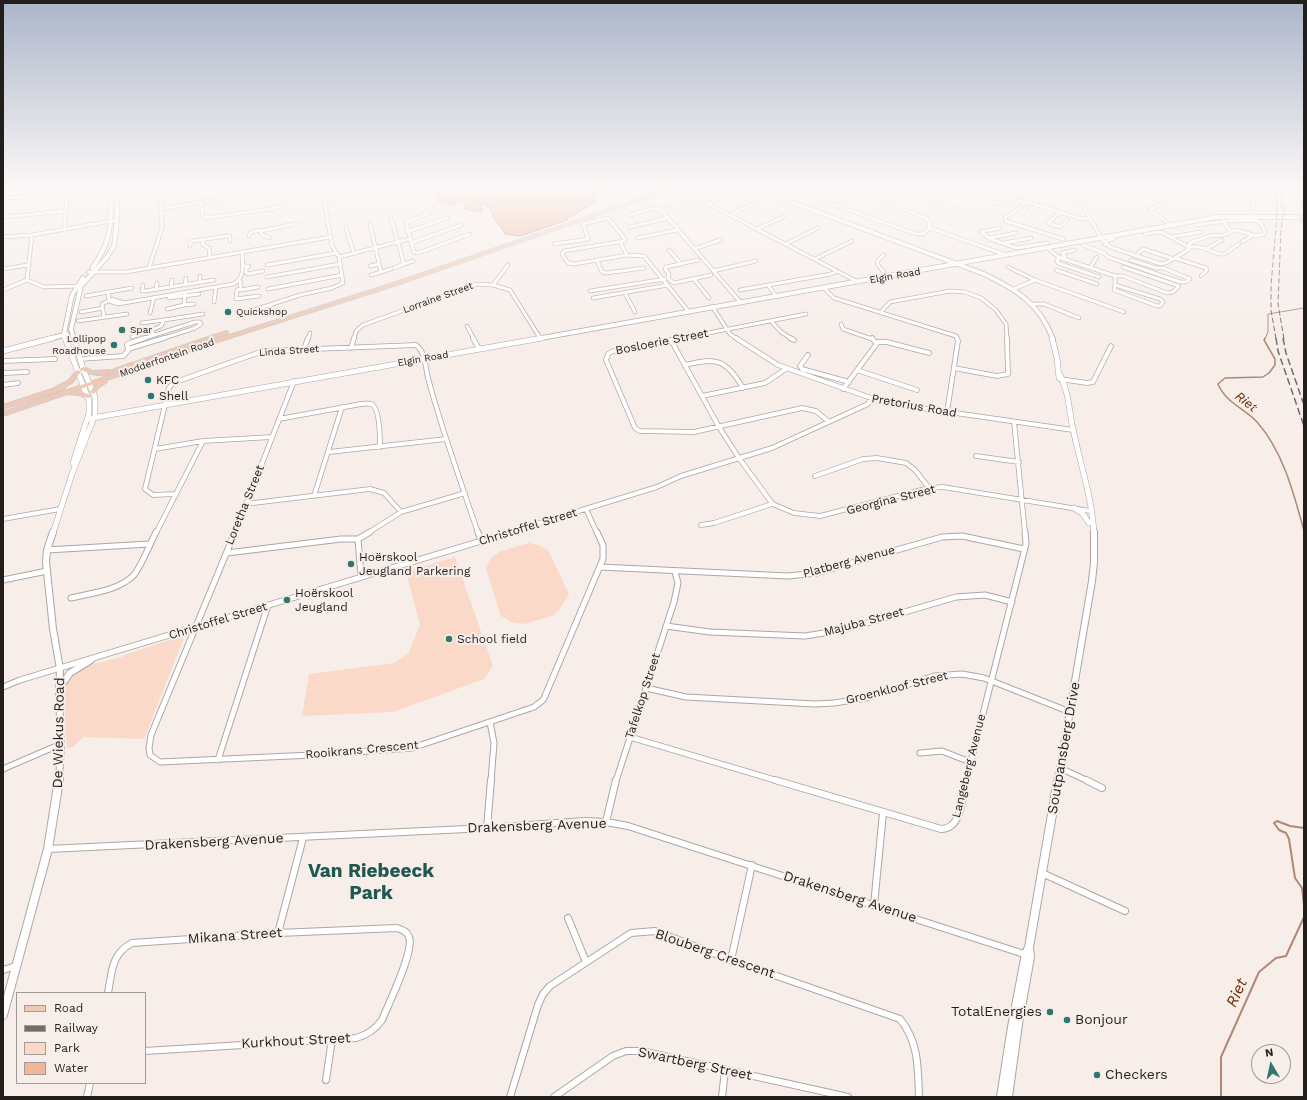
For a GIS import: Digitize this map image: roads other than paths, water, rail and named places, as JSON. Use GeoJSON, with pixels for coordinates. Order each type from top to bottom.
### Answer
{"type":"FeatureCollection","features":[{"type":"Feature","properties":{"kind":"main road","name":"Modderfontein Road"},"geometry":{"type":"LineString","coordinates":[[3,407],[85,383],[227,332],[332,304],[526,238]]}},
{"type":"Feature","properties":{"kind":"main road"},"geometry":{"type":"LineString","coordinates":[[3,407],[64,386],[73,379],[80,370],[111,374]]}},
{"type":"Feature","properties":{"kind":"main road"},"geometry":{"type":"LineString","coordinates":[[54,396],[74,393],[91,394],[111,374]]}},
{"type":"Feature","properties":{"kind":"main road","name":"Modderfontein Road"},"geometry":{"type":"LineString","coordinates":[[3,414],[85,383]]}},
{"type":"Feature","properties":{"kind":"street"},"geometry":{"type":"LineString","coordinates":[[27,280],[32,238]]}},
{"type":"Feature","properties":{"kind":"street"},"geometry":{"type":"LineString","coordinates":[[108,246],[109,238]]}},
{"type":"Feature","properties":{"kind":"street"},"geometry":{"type":"LineString","coordinates":[[149,268],[159,238]]}},
{"type":"Feature","properties":{"kind":"street"},"geometry":{"type":"LineString","coordinates":[[190,246],[191,242],[213,238]]}},
{"type":"Feature","properties":{"kind":"street"},"geometry":{"type":"LineString","coordinates":[[270,238],[270,247]]}},
{"type":"Feature","properties":{"kind":"street"},"geometry":{"type":"LineString","coordinates":[[91,273],[126,272],[322,238]]}},
{"type":"Feature","properties":{"kind":"street"},"geometry":{"type":"LineString","coordinates":[[248,312],[296,296],[332,288],[342,283],[339,257],[332,246],[330,238]]}},
{"type":"Feature","properties":{"kind":"street"},"geometry":{"type":"LineString","coordinates":[[349,238],[354,253]]}},
{"type":"Feature","properties":{"kind":"street"},"geometry":{"type":"LineString","coordinates":[[373,238],[381,272]]}},
{"type":"Feature","properties":{"kind":"street"},"geometry":{"type":"LineString","coordinates":[[397,238],[404,264]]}},
{"type":"Feature","properties":{"kind":"street"},"geometry":{"type":"LineString","coordinates":[[411,243],[424,238]]}},
{"type":"Feature","properties":{"kind":"street"},"geometry":{"type":"LineString","coordinates":[[339,257],[409,239],[414,252],[418,253],[458,238]]}},
{"type":"Feature","properties":{"kind":"street"},"geometry":{"type":"LineString","coordinates":[[554,244],[586,238]]}},
{"type":"Feature","properties":{"kind":"street"},"geometry":{"type":"LineString","coordinates":[[624,238],[624,241],[620,242],[567,250],[561,253],[570,264],[627,255],[644,256],[668,285],[686,311]]}},
{"type":"Feature","properties":{"kind":"street"},"geometry":{"type":"LineString","coordinates":[[684,238],[741,302]]}},
{"type":"Feature","properties":{"kind":"street"},"geometry":{"type":"LineString","coordinates":[[775,238],[858,282]]}},
{"type":"Feature","properties":{"kind":"street"},"geometry":{"type":"LineString","coordinates":[[786,244],[797,238]]}},
{"type":"Feature","properties":{"kind":"street","name":"Soutpansberg Drive"},"geometry":{"type":"LineString","coordinates":[[888,238],[984,274],[1014,289],[1033,304],[1044,316],[1051,330],[1089,510],[1094,548],[1092,581],[1028,953],[1008,1097]]}},
{"type":"Feature","properties":{"kind":"street"},"geometry":{"type":"LineString","coordinates":[[959,238],[1007,256]]}},
{"type":"Feature","properties":{"kind":"street"},"geometry":{"type":"LineString","coordinates":[[990,238],[1020,248],[1047,243]]}},
{"type":"Feature","properties":{"kind":"street"},"geometry":{"type":"LineString","coordinates":[[1003,243],[1029,238]]}},
{"type":"Feature","properties":{"kind":"street","name":"Elgin Road"},"geometry":{"type":"LineString","coordinates":[[87,417],[166,405],[686,311],[981,261],[1099,238]]}},
{"type":"Feature","properties":{"kind":"street"},"geometry":{"type":"LineString","coordinates":[[1101,238],[1106,245]]}},
{"type":"Feature","properties":{"kind":"street"},"geometry":{"type":"LineString","coordinates":[[1106,245],[1107,241],[1112,238]]}},
{"type":"Feature","properties":{"kind":"street"},"geometry":{"type":"LineString","coordinates":[[1173,238],[1189,247],[1206,249],[1222,254],[1248,238]]}},
{"type":"Feature","properties":{"kind":"street"},"geometry":{"type":"LineString","coordinates":[[1090,240],[1161,264],[1166,263],[1188,250],[1190,243],[1202,238]]}},
{"type":"Feature","properties":{"kind":"street"},"geometry":{"type":"LineString","coordinates":[[80,370],[80,359],[71,333],[76,300],[82,286],[108,246],[116,239]]}},
{"type":"Feature","properties":{"kind":"street"},"geometry":{"type":"LineString","coordinates":[[80,370],[65,337],[71,302],[76,287],[105,260],[114,246],[116,239]]}},
{"type":"Feature","properties":{"kind":"street"},"geometry":{"type":"LineString","coordinates":[[202,240],[203,245],[209,247],[210,258]]}},
{"type":"Feature","properties":{"kind":"street"},"geometry":{"type":"LineString","coordinates":[[694,249],[720,240]]}},
{"type":"Feature","properties":{"kind":"street"},"geometry":{"type":"LineString","coordinates":[[1206,249],[1222,240]]}},
{"type":"Feature","properties":{"kind":"street"},"geometry":{"type":"LineString","coordinates":[[815,260],[852,241]]}},
{"type":"Feature","properties":{"kind":"street"},"geometry":{"type":"LineString","coordinates":[[988,249],[996,241]]}},
{"type":"Feature","properties":{"kind":"street"},"geometry":{"type":"LineString","coordinates":[[620,242],[627,255]]}},
{"type":"Feature","properties":{"kind":"street"},"geometry":{"type":"LineString","coordinates":[[1083,245],[1104,253],[1108,258],[1182,282],[1186,282],[1190,279],[1163,268],[1154,267],[1131,260]]}},
{"type":"Feature","properties":{"kind":"street"},"geometry":{"type":"LineString","coordinates":[[1048,248],[1060,258],[1091,267]]}},
{"type":"Feature","properties":{"kind":"street"},"geometry":{"type":"LineString","coordinates":[[1138,253],[1143,249],[1207,269],[1201,276]]}},
{"type":"Feature","properties":{"kind":"street"},"geometry":{"type":"LineString","coordinates":[[669,250],[681,264]]}},
{"type":"Feature","properties":{"kind":"street"},"geometry":{"type":"LineString","coordinates":[[1075,250],[1061,254],[1091,267],[1115,276],[1126,277],[1167,294],[1173,292],[1179,286],[1123,267]]}},
{"type":"Feature","properties":{"kind":"street"},"geometry":{"type":"LineString","coordinates":[[242,252],[240,289],[237,290],[236,299],[259,296]]}},
{"type":"Feature","properties":{"kind":"street"},"geometry":{"type":"LineString","coordinates":[[267,265],[336,253]]}},
{"type":"Feature","properties":{"kind":"street"},"geometry":{"type":"LineString","coordinates":[[884,255],[878,260],[877,264],[888,277]]}},
{"type":"Feature","properties":{"kind":"street"},"geometry":{"type":"LineString","coordinates":[[1127,264],[1134,256]]}},
{"type":"Feature","properties":{"kind":"street"},"geometry":{"type":"LineString","coordinates":[[1060,258],[1057,262],[1058,263],[1099,277]]}},
{"type":"Feature","properties":{"kind":"street"},"geometry":{"type":"LineString","coordinates":[[1091,267],[1097,258]]}},
{"type":"Feature","properties":{"kind":"street"},"geometry":{"type":"LineString","coordinates":[[99,260],[105,260]]}},
{"type":"Feature","properties":{"kind":"street"},"geometry":{"type":"LineString","coordinates":[[597,260],[602,272],[606,273],[644,268]]}},
{"type":"Feature","properties":{"kind":"street"},"geometry":{"type":"LineString","coordinates":[[698,260],[666,268],[669,274],[668,278],[673,283],[711,275]]}},
{"type":"Feature","properties":{"kind":"street"},"geometry":{"type":"LineString","coordinates":[[946,260],[948,263],[946,267]]}},
{"type":"Feature","properties":{"kind":"street"},"geometry":{"type":"LineString","coordinates":[[371,275],[413,261]]}},
{"type":"Feature","properties":{"kind":"street"},"geometry":{"type":"LineString","coordinates":[[713,271],[756,261]]}},
{"type":"Feature","properties":{"kind":"street"},"geometry":{"type":"LineString","coordinates":[[981,261],[976,264],[976,266],[984,274]]}},
{"type":"Feature","properties":{"kind":"street"},"geometry":{"type":"LineString","coordinates":[[267,277],[340,264]]}},
{"type":"Feature","properties":{"kind":"street"},"geometry":{"type":"LineString","coordinates":[[370,266],[379,264]]}},
{"type":"Feature","properties":{"kind":"street"},"geometry":{"type":"LineString","coordinates":[[3,270],[28,265]]}},
{"type":"Feature","properties":{"kind":"street"},"geometry":{"type":"LineString","coordinates":[[492,285],[508,265]]}},
{"type":"Feature","properties":{"kind":"street"},"geometry":{"type":"LineString","coordinates":[[242,266],[249,266],[246,270],[248,274],[263,271]]}},
{"type":"Feature","properties":{"kind":"street"},"geometry":{"type":"LineString","coordinates":[[1008,267],[1035,280],[1124,312]]}},
{"type":"Feature","properties":{"kind":"street"},"geometry":{"type":"LineString","coordinates":[[1056,270],[1097,284]]}},
{"type":"Feature","properties":{"kind":"street"},"geometry":{"type":"LineString","coordinates":[[1126,277],[1131,270]]}},
{"type":"Feature","properties":{"kind":"street"},"geometry":{"type":"LineString","coordinates":[[740,290],[831,274],[837,271]]}},
{"type":"Feature","properties":{"kind":"street"},"geometry":{"type":"LineString","coordinates":[[1077,277],[1081,271]]}},
{"type":"Feature","properties":{"kind":"street"},"geometry":{"type":"LineString","coordinates":[[268,289],[342,275]]}},
{"type":"Feature","properties":{"kind":"street"},"geometry":{"type":"LineString","coordinates":[[200,276],[200,282]]}},
{"type":"Feature","properties":{"kind":"street"},"geometry":{"type":"LineString","coordinates":[[1115,276],[1114,290],[1156,306],[1160,306],[1163,302],[1160,299],[1115,285]]}},
{"type":"Feature","properties":{"kind":"street"},"geometry":{"type":"LineString","coordinates":[[186,278],[186,285]]}},
{"type":"Feature","properties":{"kind":"street"},"geometry":{"type":"LineString","coordinates":[[590,292],[668,278]]}},
{"type":"Feature","properties":{"kind":"street"},"geometry":{"type":"LineString","coordinates":[[694,279],[709,298]]}},
{"type":"Feature","properties":{"kind":"street"},"geometry":{"type":"LineString","coordinates":[[3,290],[27,280],[44,287],[82,286]]}},
{"type":"Feature","properties":{"kind":"street"},"geometry":{"type":"LineString","coordinates":[[171,287],[172,280]]}},
{"type":"Feature","properties":{"kind":"street"},"geometry":{"type":"LineString","coordinates":[[1014,289],[1035,280]]}},
{"type":"Feature","properties":{"kind":"street"},"geometry":{"type":"LineString","coordinates":[[169,298],[214,284],[240,281]]}},
{"type":"Feature","properties":{"kind":"street"},"geometry":{"type":"LineString","coordinates":[[143,285],[143,291],[200,282],[214,284]]}},
{"type":"Feature","properties":{"kind":"street"},"geometry":{"type":"LineString","coordinates":[[156,290],[157,283]]}},
{"type":"Feature","properties":{"kind":"street"},"geometry":{"type":"LineString","coordinates":[[214,284],[214,302]]}},
{"type":"Feature","properties":{"kind":"street","name":"Lorraine Street"},"geometry":{"type":"LineString","coordinates":[[352,348],[356,331],[363,325],[472,285],[479,284],[492,285],[510,290],[540,338]]}},
{"type":"Feature","properties":{"kind":"street"},"geometry":{"type":"LineString","coordinates":[[594,298],[668,285]]}},
{"type":"Feature","properties":{"kind":"street"},"geometry":{"type":"LineString","coordinates":[[768,285],[776,296]]}},
{"type":"Feature","properties":{"kind":"street"},"geometry":{"type":"LineString","coordinates":[[240,289],[258,287]]}},
{"type":"Feature","properties":{"kind":"street"},"geometry":{"type":"LineString","coordinates":[[86,296],[132,288]]}},
{"type":"Feature","properties":{"kind":"street"},"geometry":{"type":"LineString","coordinates":[[824,288],[834,298],[956,336],[958,341],[947,412]]}},
{"type":"Feature","properties":{"kind":"street"},"geometry":{"type":"LineString","coordinates":[[881,312],[890,302],[954,291],[968,293],[989,303],[998,312],[1007,326],[1008,374],[1005,376],[997,376],[954,368]]}},
{"type":"Feature","properties":{"kind":"street"},"geometry":{"type":"LineString","coordinates":[[108,292],[111,303],[124,303],[185,294],[199,294]]}},
{"type":"Feature","properties":{"kind":"street"},"geometry":{"type":"LineString","coordinates":[[625,292],[635,312]]}},
{"type":"Feature","properties":{"kind":"street"},"geometry":{"type":"LineString","coordinates":[[184,305],[185,294]]}},
{"type":"Feature","properties":{"kind":"street"},"geometry":{"type":"LineString","coordinates":[[104,317],[103,302],[109,299]]}},
{"type":"Feature","properties":{"kind":"street"},"geometry":{"type":"LineString","coordinates":[[150,313],[154,299]]}},
{"type":"Feature","properties":{"kind":"street"},"geometry":{"type":"LineString","coordinates":[[167,309],[194,304]]}},
{"type":"Feature","properties":{"kind":"street"},"geometry":{"type":"LineString","coordinates":[[1033,304],[1044,304],[1079,318]]}},
{"type":"Feature","properties":{"kind":"street","name":"Pretorius Road"},"geometry":{"type":"LineString","coordinates":[[712,307],[726,329],[733,336],[786,369],[843,389],[891,403],[1071,430]]}},
{"type":"Feature","properties":{"kind":"street"},"geometry":{"type":"LineString","coordinates":[[81,312],[103,308]]}},
{"type":"Feature","properties":{"kind":"street"},"geometry":{"type":"LineString","coordinates":[[78,321],[127,314]]}},
{"type":"Feature","properties":{"kind":"street"},"geometry":{"type":"LineString","coordinates":[[142,323],[203,314]]}},
{"type":"Feature","properties":{"kind":"street","name":"Bosloerie Street"},"geometry":{"type":"LineString","coordinates":[[806,314],[614,351],[606,357],[635,428],[644,432],[689,433],[802,408],[816,411],[829,422]]}},
{"type":"Feature","properties":{"kind":"street"},"geometry":{"type":"LineString","coordinates":[[132,337],[162,326],[164,320]]}},
{"type":"Feature","properties":{"kind":"street"},"geometry":{"type":"LineString","coordinates":[[771,321],[781,332],[794,340]]}},
{"type":"Feature","properties":{"kind":"street"},"geometry":{"type":"LineString","coordinates":[[80,359],[121,357],[126,355],[128,349],[127,345],[129,343],[195,322],[201,324],[196,328],[128,349]]}},
{"type":"Feature","properties":{"kind":"street"},"geometry":{"type":"LineString","coordinates":[[841,324],[844,329],[871,337],[876,343]]}},
{"type":"Feature","properties":{"kind":"street"},"geometry":{"type":"LineString","coordinates":[[467,326],[478,348]]}},
{"type":"Feature","properties":{"kind":"street"},"geometry":{"type":"LineString","coordinates":[[42,340],[60,333],[66,328]]}},
{"type":"Feature","properties":{"kind":"street"},"geometry":{"type":"LineString","coordinates":[[152,330],[154,335]]}},
{"type":"Feature","properties":{"kind":"street"},"geometry":{"type":"LineString","coordinates":[[3,350],[52,337],[65,337],[71,333]]}},
{"type":"Feature","properties":{"kind":"street"},"geometry":{"type":"LineString","coordinates":[[304,349],[310,333]]}},
{"type":"Feature","properties":{"kind":"street"},"geometry":{"type":"LineString","coordinates":[[671,340],[719,427],[772,504],[714,523],[701,525]]}},
{"type":"Feature","properties":{"kind":"street"},"geometry":{"type":"LineString","coordinates":[[843,389],[876,343],[887,342],[929,353]]}},
{"type":"Feature","properties":{"kind":"street","name":"Linda Street"},"geometry":{"type":"LineString","coordinates":[[175,494],[153,494],[146,491],[145,488],[169,388],[176,382],[260,352],[304,349],[416,346],[421,348],[423,358]]}},
{"type":"Feature","properties":{"kind":"street"},"geometry":{"type":"LineString","coordinates":[[1060,377],[1087,383],[1093,382],[1111,346]]}},
{"type":"Feature","properties":{"kind":"street"},"geometry":{"type":"LineString","coordinates":[[808,355],[800,366],[802,369],[849,382]]}},
{"type":"Feature","properties":{"kind":"street"},"geometry":{"type":"LineString","coordinates":[[423,358],[446,439],[481,541]]}},
{"type":"Feature","properties":{"kind":"street"},"geometry":{"type":"LineString","coordinates":[[3,361],[55,359]]}},
{"type":"Feature","properties":{"kind":"street"},"geometry":{"type":"LineString","coordinates":[[685,365],[708,360],[715,361],[734,374],[743,388]]}},
{"type":"Feature","properties":{"kind":"street"},"geometry":{"type":"LineString","coordinates":[[702,396],[765,383],[786,369]]}},
{"type":"Feature","properties":{"kind":"street","name":"De Wiekus Road"},"geometry":{"type":"LineString","coordinates":[[3,1014],[48,849],[59,789],[61,744],[59,687],[60,669],[53,629],[47,571],[47,550],[72,474],[94,417],[96,403],[80,370]]}},
{"type":"Feature","properties":{"kind":"street"},"geometry":{"type":"LineString","coordinates":[[857,370],[917,390]]}},
{"type":"Feature","properties":{"kind":"street"},"geometry":{"type":"LineString","coordinates":[[3,373],[27,372]]}},
{"type":"Feature","properties":{"kind":"street","name":"Loretha Street"},"geometry":{"type":"LineString","coordinates":[[195,628],[227,553],[294,382]]}},
{"type":"Feature","properties":{"kind":"street"},"geometry":{"type":"LineString","coordinates":[[3,385],[18,384]]}},
{"type":"Feature","properties":{"kind":"street","name":"De Wiekus Road"},"geometry":{"type":"LineString","coordinates":[[72,474],[75,454],[87,417],[91,394]]}},
{"type":"Feature","properties":{"kind":"street","name":"Christoffel Street"},"geometry":{"type":"LineString","coordinates":[[3,687],[20,680],[91,660],[657,487],[681,476],[772,448],[868,404],[871,398]]}},
{"type":"Feature","properties":{"kind":"street"},"geometry":{"type":"LineString","coordinates":[[279,419],[361,404],[371,404],[375,407],[379,423],[380,447]]}},
{"type":"Feature","properties":{"kind":"street"},"geometry":{"type":"LineString","coordinates":[[314,496],[342,408]]}},
{"type":"Feature","properties":{"kind":"street","name":"Langeberg Avenue"},"geometry":{"type":"LineString","coordinates":[[630,737],[937,829],[950,828],[957,819],[970,762],[1012,602],[1026,540],[1014,422]]}},
{"type":"Feature","properties":{"kind":"street"},"geometry":{"type":"LineString","coordinates":[[155,449],[203,441],[272,438]]}},
{"type":"Feature","properties":{"kind":"street"},"geometry":{"type":"LineString","coordinates":[[329,452],[446,439]]}},
{"type":"Feature","properties":{"kind":"street"},"geometry":{"type":"LineString","coordinates":[[71,598],[124,582],[137,570],[203,441]]}},
{"type":"Feature","properties":{"kind":"street"},"geometry":{"type":"LineString","coordinates":[[976,456],[1019,462]]}},
{"type":"Feature","properties":{"kind":"street"},"geometry":{"type":"LineString","coordinates":[[815,476],[863,459],[877,458],[906,464],[915,470],[929,488]]}},
{"type":"Feature","properties":{"kind":"street","name":"Georgina Street"},"geometry":{"type":"LineString","coordinates":[[772,504],[803,515],[820,516],[929,488],[943,487],[1089,510]]}},
{"type":"Feature","properties":{"kind":"street"},"geometry":{"type":"LineString","coordinates":[[246,504],[370,489],[384,493],[401,512]]}},
{"type":"Feature","properties":{"kind":"street"},"geometry":{"type":"LineString","coordinates":[[227,553],[341,539],[358,539],[401,512],[464,492]]}},
{"type":"Feature","properties":{"kind":"street"},"geometry":{"type":"LineString","coordinates":[[1074,508],[1083,514],[1089,523]]}},
{"type":"Feature","properties":{"kind":"street"},"geometry":{"type":"LineString","coordinates":[[3,518],[60,509]]}},
{"type":"Feature","properties":{"kind":"street","name":"Rooikrans Crescent"},"geometry":{"type":"LineString","coordinates":[[195,628],[151,735],[149,748],[150,754],[154,759],[160,762],[218,760],[412,748],[534,706],[543,700],[603,559],[603,545],[586,509]]}},
{"type":"Feature","properties":{"kind":"street","name":"Soutpansberg Drive"},"geometry":{"type":"LineString","coordinates":[[1089,510],[1089,523],[1094,548]]}},
{"type":"Feature","properties":{"kind":"street","name":"Platberg Avenue"},"geometry":{"type":"LineString","coordinates":[[600,567],[675,572],[802,576],[947,537],[966,537],[1024,549]]}},
{"type":"Feature","properties":{"kind":"street"},"geometry":{"type":"LineString","coordinates":[[358,539],[361,577]]}},
{"type":"Feature","properties":{"kind":"street"},"geometry":{"type":"LineString","coordinates":[[47,550],[149,544]]}},
{"type":"Feature","properties":{"kind":"street"},"geometry":{"type":"LineString","coordinates":[[3,580],[47,571]]}},
{"type":"Feature","properties":{"kind":"street","name":"Tafelkop Street"},"geometry":{"type":"LineString","coordinates":[[606,822],[617,777],[678,588],[675,572]]}},
{"type":"Feature","properties":{"kind":"street","name":"Majuba Street"},"geometry":{"type":"LineString","coordinates":[[666,626],[710,632],[805,636],[843,630],[956,597],[985,595],[1012,602]]}},
{"type":"Feature","properties":{"kind":"street"},"geometry":{"type":"LineString","coordinates":[[218,760],[268,605]]}},
{"type":"Feature","properties":{"kind":"street"},"geometry":{"type":"LineString","coordinates":[[59,687],[70,673],[91,660]]}},
{"type":"Feature","properties":{"kind":"street","name":"Groenkloof Street"},"geometry":{"type":"LineString","coordinates":[[646,688],[693,698],[823,704],[866,698],[940,674],[962,674],[991,680],[1070,712]]}},
{"type":"Feature","properties":{"kind":"street"},"geometry":{"type":"LineString","coordinates":[[487,828],[494,743],[490,722]]}},
{"type":"Feature","properties":{"kind":"street"},"geometry":{"type":"LineString","coordinates":[[3,768],[61,744]]}},
{"type":"Feature","properties":{"kind":"street"},"geometry":{"type":"LineString","coordinates":[[920,753],[942,751],[970,762]]}},
{"type":"Feature","properties":{"kind":"street"},"geometry":{"type":"LineString","coordinates":[[1060,768],[1102,788]]}},
{"type":"Feature","properties":{"kind":"street"},"geometry":{"type":"LineString","coordinates":[[874,905],[883,813]]}},
{"type":"Feature","properties":{"kind":"street","name":"Drakensberg Avenue"},"geometry":{"type":"LineString","coordinates":[[48,849],[303,838],[606,822],[628,826],[1028,953]]}},
{"type":"Feature","properties":{"kind":"street"},"geometry":{"type":"LineString","coordinates":[[278,933],[303,838]]}},
{"type":"Feature","properties":{"kind":"street"},"geometry":{"type":"LineString","coordinates":[[731,960],[752,865]]}},
{"type":"Feature","properties":{"kind":"street"},"geometry":{"type":"LineString","coordinates":[[1042,874],[1125,912]]}},
{"type":"Feature","properties":{"kind":"street"},"geometry":{"type":"LineString","coordinates":[[568,918],[586,962]]}},
{"type":"Feature","properties":{"kind":"street","name":"Mikana Street"},"geometry":{"type":"LineString","coordinates":[[108,992],[116,956],[120,950],[132,943],[278,933],[397,928]]}},
{"type":"Feature","properties":{"kind":"street","name":"Kurkhout Street"},"geometry":{"type":"LineString","coordinates":[[146,1051],[356,1038],[365,1036],[376,1028],[382,1020],[410,951],[412,942],[410,935],[405,930],[397,928]]}},
{"type":"Feature","properties":{"kind":"street","name":"Blouberg Crescent"},"geometry":{"type":"LineString","coordinates":[[510,1097],[538,1005],[543,994],[550,986],[631,933],[655,931],[731,960],[900,1019],[909,1029],[915,1041],[919,1097]]}},
{"type":"Feature","properties":{"kind":"street","name":"Soutpansberg Drive"},"geometry":{"type":"LineString","coordinates":[[1001,1097],[1012,1027],[1028,953]]}},
{"type":"Feature","properties":{"kind":"street"},"geometry":{"type":"LineString","coordinates":[[3,970],[16,966]]}},
{"type":"Feature","properties":{"kind":"street"},"geometry":{"type":"LineString","coordinates":[[326,1080],[332,1039]]}},
{"type":"Feature","properties":{"kind":"street","name":"Swartberg Street"},"geometry":{"type":"LineString","coordinates":[[554,1097],[613,1056],[626,1051],[641,1051],[848,1097]]}},
{"type":"Feature","properties":{"kind":"street"},"geometry":{"type":"LineString","coordinates":[[722,1097],[725,1070]]}},
{"type":"Feature","properties":{"kind":"street"},"geometry":{"type":"LineString","coordinates":[[87,1097],[90,1084]]}},
{"type":"Feature","properties":{"kind":"waterway","name":"Riet"},"geometry":{"type":"LineString","coordinates":[[1265,339],[1268,332],[1268,314],[1304,308]]}},
{"type":"Feature","properties":{"kind":"waterway","name":"Riet"},"geometry":{"type":"LineString","coordinates":[[1265,338],[1264,340],[1275,359],[1275,365],[1269,373],[1263,377],[1225,378],[1218,384],[1221,391],[1230,401],[1257,422],[1274,446],[1281,459],[1292,488],[1304,531]]}},
{"type":"Feature","properties":{"kind":"waterway","name":"Riet"},"geometry":{"type":"LineString","coordinates":[[1304,828],[1290,826],[1277,821],[1274,823],[1279,830],[1286,833],[1289,839],[1295,878],[1302,888],[1304,905]]}},
{"type":"Feature","properties":{"kind":"waterway","name":"Riet"},"geometry":{"type":"LineString","coordinates":[[1221,1097],[1221,1057],[1259,972],[1276,958],[1286,956],[1304,917]]}},
{"type":"Feature","properties":{"kind":"railway"},"geometry":{"type":"LineString","coordinates":[[1275,238],[1271,286],[1271,310],[1276,339]]}},
{"type":"Feature","properties":{"kind":"railway"},"geometry":{"type":"LineString","coordinates":[[1281,238],[1278,304],[1284,339]]}},
{"type":"Feature","properties":{"kind":"railway"},"geometry":{"type":"LineString","coordinates":[[1276,338],[1278,351],[1304,426]]}},
{"type":"Feature","properties":{"kind":"railway"},"geometry":{"type":"LineString","coordinates":[[1283,338],[1286,353],[1304,405]]}},
{"type":"Feature","properties":{"kind":"place","name":"Quickshop"},"geometry":{"type":"Point","coordinates":[228,312]}},
{"type":"Feature","properties":{"kind":"place","name":"Spar"},"geometry":{"type":"Point","coordinates":[122,330]}},
{"type":"Feature","properties":{"kind":"place","name":"Lollipop Roadhouse"},"geometry":{"type":"Point","coordinates":[114,345]}},
{"type":"Feature","properties":{"kind":"place","name":"KFC"},"geometry":{"type":"Point","coordinates":[148,380]}},
{"type":"Feature","properties":{"kind":"place","name":"Shell"},"geometry":{"type":"Point","coordinates":[151,396]}},
{"type":"Feature","properties":{"kind":"place","name":"Hoërskool Jeugland Parkering"},"geometry":{"type":"Point","coordinates":[351,564]}},
{"type":"Feature","properties":{"kind":"place","name":"Hoërskool Jeugland"},"geometry":{"type":"Point","coordinates":[287,600]}},
{"type":"Feature","properties":{"kind":"place","name":"School field"},"geometry":{"type":"Point","coordinates":[449,639]}},
{"type":"Feature","properties":{"kind":"place","name":"TotalEnergies"},"geometry":{"type":"Point","coordinates":[1050,1012]}},
{"type":"Feature","properties":{"kind":"place","name":"Bonjour"},"geometry":{"type":"Point","coordinates":[1067,1020]}},
{"type":"Feature","properties":{"kind":"place","name":"Checkers"},"geometry":{"type":"Point","coordinates":[1097,1075]}},
{"type":"Feature","properties":{"kind":"district","name":"Van Riebeeck Park"},"geometry":{"type":"Point","coordinates":[371,882]}}]}
